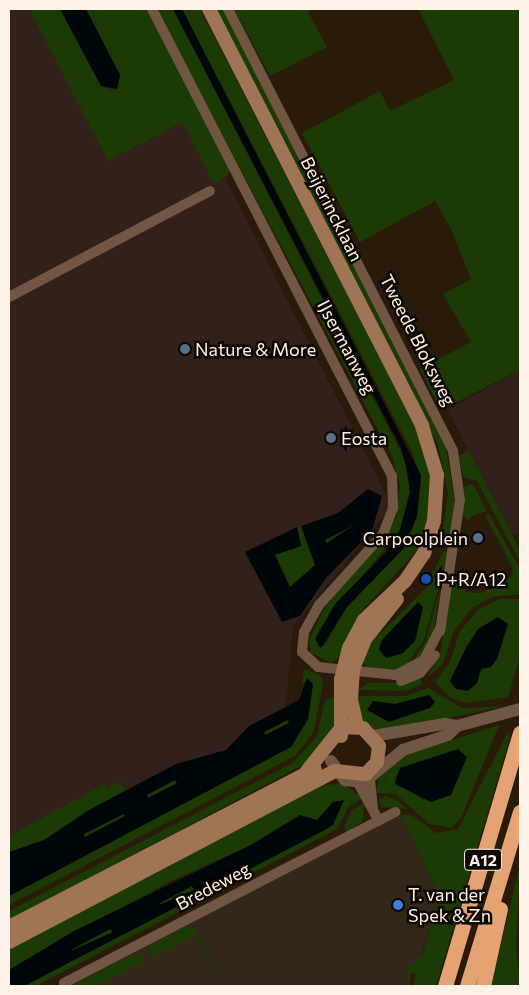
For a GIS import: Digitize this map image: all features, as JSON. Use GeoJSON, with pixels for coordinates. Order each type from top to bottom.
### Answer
{"type":"FeatureCollection","features":[{"type":"Feature","properties":{"kind":"highway","name":"A12"},"geometry":{"type":"LineString","coordinates":[[445,986],[520,733]]}},
{"type":"Feature","properties":{"kind":"highway","name":"A12"},"geometry":{"type":"LineString","coordinates":[[467,986],[520,812]]}},
{"type":"Feature","properties":{"kind":"highway","name":"A12"},"geometry":{"type":"LineString","coordinates":[[484,986],[520,817]]}},
{"type":"Feature","properties":{"kind":"main road","name":"Beijerincklaan"},"geometry":{"type":"LineString","coordinates":[[208,9],[443,467],[446,498],[441,527],[423,570],[372,628],[348,672],[342,731]]}},
{"type":"Feature","properties":{"kind":"main road"},"geometry":{"type":"LineString","coordinates":[[348,672],[357,726],[379,748]]}},
{"type":"Feature","properties":{"kind":"main road"},"geometry":{"type":"LineString","coordinates":[[342,731],[357,726]]}},
{"type":"Feature","properties":{"kind":"main road"},"geometry":{"type":"LineString","coordinates":[[342,731],[354,732],[379,748]]}},
{"type":"Feature","properties":{"kind":"main road"},"geometry":{"type":"LineString","coordinates":[[10,942],[315,783],[333,765],[342,731]]}},
{"type":"Feature","properties":{"kind":"main road"},"geometry":{"type":"LineString","coordinates":[[9,927],[307,771],[333,765],[365,779],[379,748]]}},
{"type":"Feature","properties":{"kind":"street","name":"IJsermanweg"},"geometry":{"type":"LineString","coordinates":[[152,9],[392,476],[393,508],[383,534],[335,583],[302,640],[302,652],[311,663],[348,672]]}},
{"type":"Feature","properties":{"kind":"street","name":"Tweede Bloksweg"},"geometry":{"type":"LineString","coordinates":[[228,9],[453,450],[460,500],[437,651],[420,673],[393,682],[348,672]]}},
{"type":"Feature","properties":{"kind":"street"},"geometry":{"type":"LineString","coordinates":[[9,297],[210,191]]}},
{"type":"Feature","properties":{"kind":"street"},"geometry":{"type":"LineString","coordinates":[[379,748],[398,735],[445,724],[457,726],[520,709]]}},
{"type":"Feature","properties":{"kind":"street"},"geometry":{"type":"LineString","coordinates":[[379,748],[403,750],[448,735],[457,726]]}},
{"type":"Feature","properties":{"kind":"street"},"geometry":{"type":"LineString","coordinates":[[365,779],[372,807],[378,821]]}},
{"type":"Feature","properties":{"kind":"street","name":"Bredeweg"},"geometry":{"type":"LineString","coordinates":[[64,983],[396,812]]}},
{"type":"Feature","properties":{"kind":"shaded area"},"geometry":{"type":"Polygon","coordinates":[[[9,9],[139,9],[392,506],[293,627],[283,735],[9,875],[9,9]]]}},
{"type":"Feature","properties":{"kind":"shaded area"},"geometry":{"type":"Polygon","coordinates":[[[60,9],[86,9],[120,75],[117,89],[101,86],[60,9]]]}},
{"type":"Feature","properties":{"kind":"shaded area"},"geometry":{"type":"Polygon","coordinates":[[[173,9],[182,9],[421,475],[417,516],[404,548],[347,607],[321,648],[315,639],[335,604],[386,552],[400,530],[410,492],[407,469],[401,448],[173,9]]]}},
{"type":"Feature","properties":{"kind":"shaded area"},"geometry":{"type":"Polygon","coordinates":[[[520,370],[520,532],[511,536],[448,410],[520,370]]]}},
{"type":"Feature","properties":{"kind":"shaded area"},"geometry":{"type":"Polygon","coordinates":[[[368,489],[382,496],[372,531],[326,578],[300,616],[282,622],[245,552],[297,527],[301,546],[275,555],[290,587],[315,565],[301,526],[338,513],[368,489]],[[354,525],[325,540],[327,543],[354,525]]]}},
{"type":"Feature","properties":{"kind":"shaded area"},"geometry":{"type":"Polygon","coordinates":[[[418,602],[423,607],[415,641],[403,653],[386,658],[379,649],[382,640],[418,602]]]}},
{"type":"Feature","properties":{"kind":"shaded area"},"geometry":{"type":"Polygon","coordinates":[[[498,617],[508,624],[497,659],[491,667],[481,669],[477,683],[468,691],[456,689],[450,681],[467,646],[478,629],[498,617]]]}},
{"type":"Feature","properties":{"kind":"shaded area"},"geometry":{"type":"Polygon","coordinates":[[[307,678],[313,684],[308,719],[291,747],[9,896],[9,852],[44,840],[89,810],[176,764],[226,750],[249,726],[299,700],[307,678]],[[288,720],[264,732],[265,735],[289,723],[288,720]],[[175,780],[147,795],[148,798],[177,783],[175,780]],[[124,814],[84,834],[85,837],[125,816],[124,814]]]}},
{"type":"Feature","properties":{"kind":"shaded area"},"geometry":{"type":"Polygon","coordinates":[[[429,695],[435,702],[430,708],[389,722],[367,710],[373,701],[395,704],[429,695]]]}},
{"type":"Feature","properties":{"kind":"shaded area"},"geometry":{"type":"Polygon","coordinates":[[[458,749],[467,757],[451,795],[431,802],[395,784],[400,768],[458,749]]]}},
{"type":"Feature","properties":{"kind":"shaded area"},"geometry":{"type":"Polygon","coordinates":[[[344,800],[333,825],[323,831],[24,986],[9,986],[9,970],[74,931],[251,845],[300,815],[317,820],[333,802],[344,800]],[[192,886],[160,903],[159,905],[194,890],[192,886]],[[110,929],[72,949],[71,951],[113,932],[110,929]]]}},
{"type":"Feature","properties":{"kind":"shaded area"},"geometry":{"type":"Polygon","coordinates":[[[401,814],[439,896],[421,957],[411,968],[410,986],[70,986],[401,814]]]}},
{"type":"Feature","properties":{"kind":"green space"},"geometry":{"type":"Polygon","coordinates":[[[29,9],[60,9],[101,86],[111,91],[119,86],[120,75],[86,9],[148,9],[230,168],[228,175],[214,184],[182,122],[108,161],[29,9]]]}},
{"type":"Feature","properties":{"kind":"green space"},"geometry":{"type":"Polygon","coordinates":[[[156,9],[173,9],[404,458],[410,492],[400,530],[319,630],[317,647],[325,645],[347,607],[404,548],[417,516],[421,483],[413,454],[182,9],[200,9],[416,428],[433,478],[426,532],[416,551],[360,613],[340,657],[331,663],[311,653],[309,640],[325,607],[396,518],[400,485],[393,458],[156,9]]]}},
{"type":"Feature","properties":{"kind":"green space"},"geometry":{"type":"Polygon","coordinates":[[[212,9],[224,9],[445,441],[455,505],[449,546],[441,544],[448,493],[438,445],[212,9]]]}},
{"type":"Feature","properties":{"kind":"green space"},"geometry":{"type":"Polygon","coordinates":[[[234,9],[312,9],[308,12],[327,47],[270,76],[234,9]]]}},
{"type":"Feature","properties":{"kind":"green space"},"geometry":{"type":"Polygon","coordinates":[[[418,9],[520,9],[520,370],[441,410],[420,369],[471,342],[443,294],[471,279],[452,231],[435,201],[360,242],[302,133],[380,91],[390,111],[454,80],[418,9]]]}},
{"type":"Feature","properties":{"kind":"green space"},"geometry":{"type":"Polygon","coordinates":[[[468,450],[520,550],[520,562],[477,481],[463,477],[459,456],[468,450]]]}},
{"type":"Feature","properties":{"kind":"green space"},"geometry":{"type":"Polygon","coordinates":[[[473,484],[487,511],[471,516],[470,522],[463,515],[464,487],[473,484]]]}},
{"type":"Feature","properties":{"kind":"green space"},"geometry":{"type":"Polygon","coordinates":[[[489,514],[520,569],[520,594],[492,597],[472,608],[454,631],[443,664],[428,677],[441,649],[456,554],[454,576],[466,592],[481,593],[510,578],[513,569],[485,515],[489,514]]]}},
{"type":"Feature","properties":{"kind":"green space"},"geometry":{"type":"Polygon","coordinates":[[[354,524],[326,543],[325,540],[354,524]]]}},
{"type":"Feature","properties":{"kind":"green space"},"geometry":{"type":"Polygon","coordinates":[[[301,526],[315,565],[290,587],[274,554],[301,546],[297,527],[301,526]]]}},
{"type":"Feature","properties":{"kind":"green space"},"geometry":{"type":"Polygon","coordinates":[[[443,551],[448,552],[424,640],[411,658],[413,665],[399,672],[368,669],[362,660],[375,638],[426,588],[443,551]],[[417,636],[379,646],[380,651],[386,658],[398,655],[417,636]]]}},
{"type":"Feature","properties":{"kind":"green space"},"geometry":{"type":"Polygon","coordinates":[[[441,585],[433,635],[423,657],[414,660],[426,640],[441,585]]]}},
{"type":"Feature","properties":{"kind":"green space"},"geometry":{"type":"Polygon","coordinates":[[[500,599],[520,599],[520,657],[508,697],[468,703],[452,699],[435,682],[450,662],[460,631],[478,610],[500,599]],[[467,646],[450,681],[464,691],[485,667],[467,646]]]}},
{"type":"Feature","properties":{"kind":"green space"},"geometry":{"type":"Polygon","coordinates":[[[304,669],[320,675],[323,683],[314,731],[295,756],[9,905],[9,896],[291,747],[308,719],[313,684],[302,683],[304,669]]]}},
{"type":"Feature","properties":{"kind":"green space"},"geometry":{"type":"Polygon","coordinates":[[[421,676],[422,685],[406,691],[358,690],[368,683],[400,683],[421,676]]]}},
{"type":"Feature","properties":{"kind":"green space"},"geometry":{"type":"Polygon","coordinates":[[[428,688],[462,708],[504,706],[386,732],[370,728],[357,713],[358,696],[405,696],[428,688]],[[429,695],[395,704],[373,701],[368,712],[429,695]]]}},
{"type":"Feature","properties":{"kind":"green space"},"geometry":{"type":"Polygon","coordinates":[[[337,696],[337,723],[312,760],[9,921],[9,911],[294,762],[317,736],[325,700],[337,696]]]}},
{"type":"Feature","properties":{"kind":"green space"},"geometry":{"type":"Polygon","coordinates":[[[288,720],[289,722],[265,736],[263,732],[288,720]]]}},
{"type":"Feature","properties":{"kind":"green space"},"geometry":{"type":"Polygon","coordinates":[[[499,725],[461,818],[451,828],[429,824],[396,794],[376,793],[378,780],[398,758],[499,725]],[[424,761],[401,768],[394,780],[424,800],[424,761]]]}},
{"type":"Feature","properties":{"kind":"green space"},"geometry":{"type":"Polygon","coordinates":[[[508,732],[510,738],[436,986],[413,986],[416,974],[410,973],[410,986],[405,986],[409,966],[422,956],[439,896],[401,814],[412,815],[436,833],[458,829],[508,732]]]}},
{"type":"Feature","properties":{"kind":"green space"},"geometry":{"type":"Polygon","coordinates":[[[176,780],[177,783],[148,798],[146,795],[176,780]]]}},
{"type":"Feature","properties":{"kind":"green space"},"geometry":{"type":"Polygon","coordinates":[[[120,782],[125,790],[44,840],[9,852],[9,836],[105,784],[108,788],[120,782]]]}},
{"type":"Feature","properties":{"kind":"green space"},"geometry":{"type":"Polygon","coordinates":[[[342,783],[363,798],[349,806],[337,829],[36,986],[24,986],[333,824],[343,800],[317,820],[300,815],[251,845],[169,882],[9,970],[9,949],[24,940],[321,786],[342,783]]]}},
{"type":"Feature","properties":{"kind":"green space"},"geometry":{"type":"Polygon","coordinates":[[[386,796],[397,800],[407,809],[381,807],[378,799],[386,796]]]}},
{"type":"Feature","properties":{"kind":"green space"},"geometry":{"type":"Polygon","coordinates":[[[364,803],[363,821],[347,832],[344,827],[352,810],[364,803]]]}},
{"type":"Feature","properties":{"kind":"green space"},"geometry":{"type":"Polygon","coordinates":[[[124,813],[125,816],[85,837],[84,834],[124,813]]]}},
{"type":"Feature","properties":{"kind":"green space"},"geometry":{"type":"Polygon","coordinates":[[[301,854],[298,858],[73,973],[74,972],[301,854]]]}},
{"type":"Feature","properties":{"kind":"green space"},"geometry":{"type":"Polygon","coordinates":[[[520,865],[516,950],[520,981],[518,986],[491,986],[520,865]]]}},
{"type":"Feature","properties":{"kind":"green space"},"geometry":{"type":"Polygon","coordinates":[[[192,886],[194,890],[159,905],[160,903],[192,886]]]}},
{"type":"Feature","properties":{"kind":"green space"},"geometry":{"type":"Polygon","coordinates":[[[187,926],[194,928],[224,986],[195,936],[151,958],[150,945],[187,926]]]}},
{"type":"Feature","properties":{"kind":"green space"},"geometry":{"type":"Polygon","coordinates":[[[110,929],[113,932],[71,951],[110,929]]]}},
{"type":"Feature","properties":{"kind":"green space"},"geometry":{"type":"Polygon","coordinates":[[[135,953],[145,961],[97,986],[73,986],[135,953]]]}},
{"type":"Feature","properties":{"kind":"place","name":"Nature & More"},"geometry":{"type":"Point","coordinates":[185,349]}},
{"type":"Feature","properties":{"kind":"place","name":"Eosta"},"geometry":{"type":"Point","coordinates":[331,438]}},
{"type":"Feature","properties":{"kind":"place","name":"Carpoolplein"},"geometry":{"type":"Point","coordinates":[478,538]}},
{"type":"Feature","properties":{"kind":"place","name":"P+R/A12"},"geometry":{"type":"Point","coordinates":[426,579]}},
{"type":"Feature","properties":{"kind":"place","name":"T. van der Spek & Zn"},"geometry":{"type":"Point","coordinates":[398,905]}}]}
